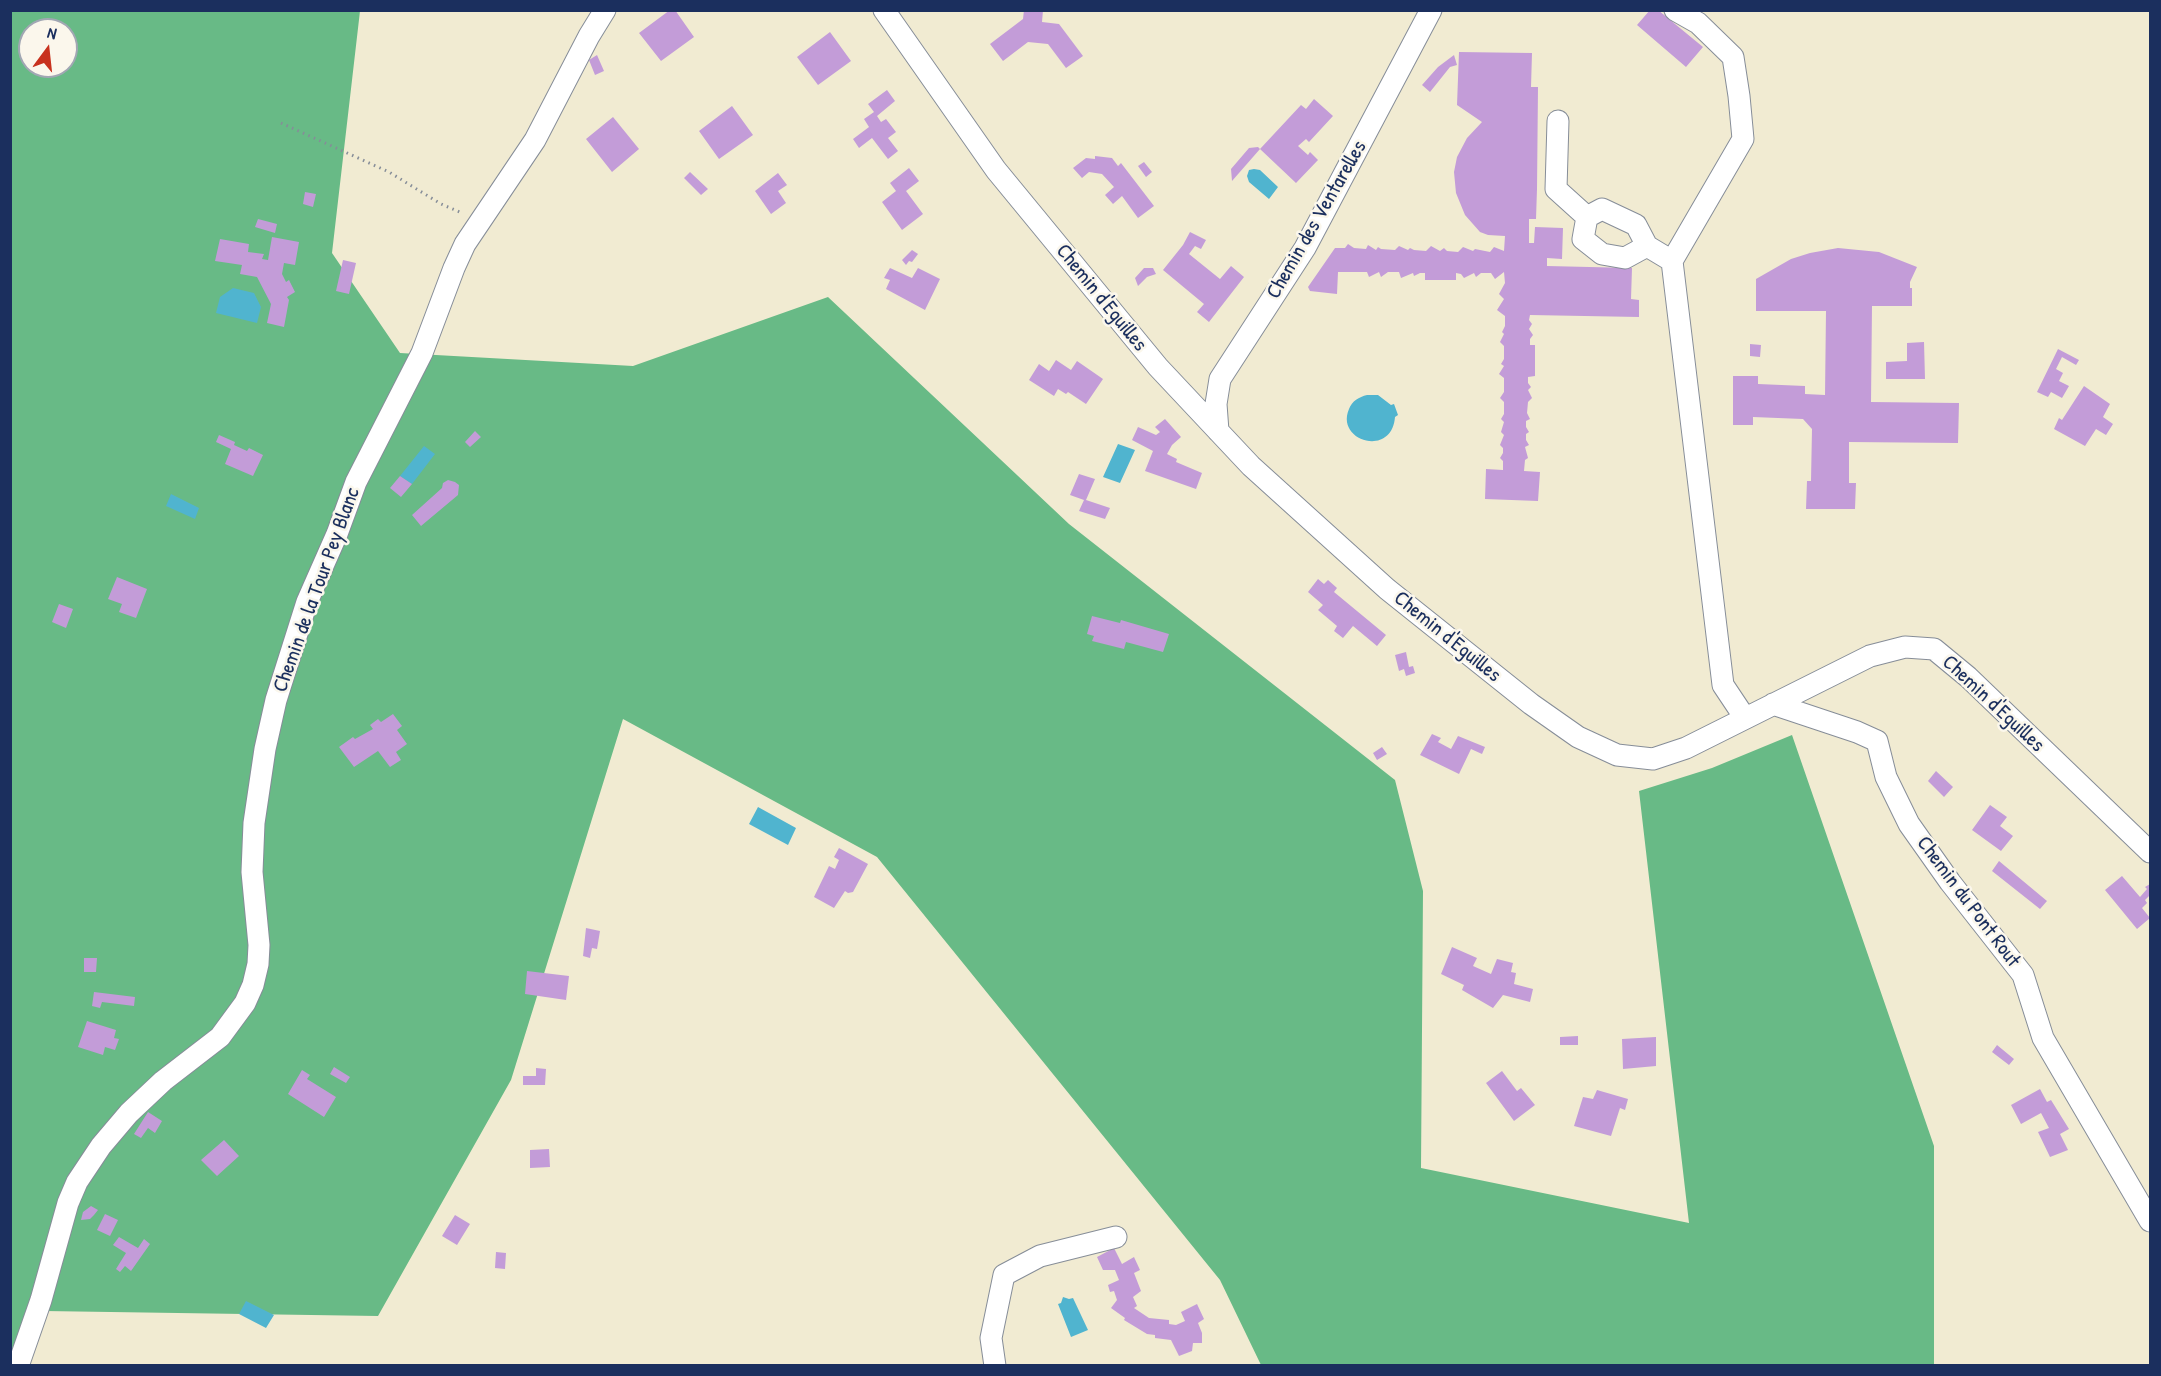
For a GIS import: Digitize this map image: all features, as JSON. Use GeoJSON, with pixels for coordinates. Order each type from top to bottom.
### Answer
{"type":"FeatureCollection","features":[{"type":"Feature","properties":{"kind":"street","name":"Chemin de la Tour Pey Blanc"},"geometry":{"type":"LineString","coordinates":[[18,1365],[41,1300],[68,1203],[77,1182],[129,1113],[163,1081],[220,1036],[245,1003],[253,985],[258,964],[259,945],[252,872],[254,823],[265,749],[276,700],[308,602],[356,483],[422,353],[465,244],[534,140],[604,10]]}},
{"type":"Feature","properties":{"kind":"street","name":"Chemin d'Eguilles"},"geometry":{"type":"LineString","coordinates":[[884,10],[996,170],[1158,367],[1251,466],[1387,589],[1531,704],[1578,737],[1617,755],[1653,759],[1686,748],[1870,656],[1905,647],[1934,649],[1968,677],[2151,852]]}},
{"type":"Feature","properties":{"kind":"street","name":"Chemin des Ventarelles"},"geometry":{"type":"LineString","coordinates":[[1218,431],[1216,404],[1220,379],[1305,248],[1431,10]]}},
{"type":"Feature","properties":{"kind":"street"},"geometry":{"type":"LineString","coordinates":[[1675,10],[1698,23],[1733,57],[1739,96],[1743,139],[1672,261],[1724,685],[1745,718]]}},
{"type":"Feature","properties":{"kind":"street"},"geometry":{"type":"LineString","coordinates":[[1558,121],[1556,189],[1587,217]]}},
{"type":"Feature","properties":{"kind":"street"},"geometry":{"type":"LineString","coordinates":[[1587,217],[1602,209],[1636,225],[1647,246],[1672,261]]}},
{"type":"Feature","properties":{"kind":"street"},"geometry":{"type":"LineString","coordinates":[[1587,217],[1583,238],[1602,254],[1625,258],[1647,246]]}},
{"type":"Feature","properties":{"kind":"street","name":"Chemin du Pont Rout"},"geometry":{"type":"LineString","coordinates":[[1773,704],[1877,741],[1886,777],[1909,824],[1950,882],[2023,975],[2043,1038],[2151,1221]]}},
{"type":"Feature","properties":{"kind":"street"},"geometry":{"type":"LineString","coordinates":[[995,1365],[991,1338],[1004,1275],[1040,1256],[1116,1237]]}},
{"type":"Feature","properties":{"kind":"path"},"geometry":{"type":"LineString","coordinates":[[281,123],[389,172],[441,204],[481,221]]}},
{"type":"Feature","properties":{"kind":"green space"},"geometry":{"type":"Polygon","coordinates":[[[10,11],[360,11],[332,253],[400,353],[633,366],[828,297],[1069,524],[1395,780],[1423,891],[1421,1168],[1689,1223],[1639,791],[1712,768],[1792,735],[1934,1146],[1934,1365],[1261,1365],[1220,1280],[877,857],[623,719],[511,1080],[378,1316],[44,1311],[11,1365],[10,11]]]}},
{"type":"Feature","properties":{"kind":"water"},"geometry":{"type":"Polygon","coordinates":[[[1249,170],[1260,170],[1278,187],[1269,199],[1249,182],[1247,176],[1249,170]]]}},
{"type":"Feature","properties":{"kind":"water"},"geometry":{"type":"Polygon","coordinates":[[[233,288],[254,293],[261,307],[257,323],[216,313],[220,297],[233,288]]]}},
{"type":"Feature","properties":{"kind":"water"},"geometry":{"type":"Polygon","coordinates":[[[1367,395],[1378,395],[1391,405],[1394,404],[1398,415],[1395,417],[1392,430],[1385,438],[1375,441],[1357,436],[1350,430],[1347,420],[1352,404],[1367,395]]]}},
{"type":"Feature","properties":{"kind":"water"},"geometry":{"type":"Polygon","coordinates":[[[1118,444],[1135,450],[1120,483],[1103,477],[1118,444]]]}},
{"type":"Feature","properties":{"kind":"water"},"geometry":{"type":"Polygon","coordinates":[[[424,446],[435,454],[412,484],[400,476],[424,446]]]}},
{"type":"Feature","properties":{"kind":"water"},"geometry":{"type":"Polygon","coordinates":[[[171,494],[199,508],[195,519],[166,506],[171,494]]]}},
{"type":"Feature","properties":{"kind":"water"},"geometry":{"type":"Polygon","coordinates":[[[758,807],[796,828],[788,845],[749,824],[758,807]]]}},
{"type":"Feature","properties":{"kind":"water"},"geometry":{"type":"Polygon","coordinates":[[[1063,1297],[1073,1298],[1088,1330],[1071,1337],[1058,1304],[1061,1303],[1063,1297]]]}},
{"type":"Feature","properties":{"kind":"water"},"geometry":{"type":"Polygon","coordinates":[[[246,1301],[274,1315],[266,1328],[239,1314],[246,1301]]]}},
{"type":"Feature","properties":{"kind":"building"},"geometry":{"type":"Polygon","coordinates":[[[670,10],[675,10],[694,37],[661,61],[639,33],[670,10]]]}},
{"type":"Feature","properties":{"kind":"building"},"geometry":{"type":"Polygon","coordinates":[[[1024,10],[1043,10],[1042,22],[1059,24],[1083,56],[1066,68],[1048,44],[1028,42],[1003,61],[990,44],[1023,19],[1024,10]]]}},
{"type":"Feature","properties":{"kind":"building"},"geometry":{"type":"Polygon","coordinates":[[[1650,10],[1658,10],[1703,47],[1686,67],[1637,25],[1650,10]]]}},
{"type":"Feature","properties":{"kind":"building"},"geometry":{"type":"Polygon","coordinates":[[[830,32],[851,61],[818,85],[797,57],[830,32]]]}},
{"type":"Feature","properties":{"kind":"building"},"geometry":{"type":"Polygon","coordinates":[[[1459,52],[1532,53],[1531,87],[1538,87],[1537,189],[1536,219],[1529,219],[1529,243],[1534,243],[1535,227],[1563,228],[1562,259],[1547,258],[1547,266],[1632,268],[1631,299],[1639,300],[1639,317],[1530,315],[1529,320],[1532,324],[1529,329],[1533,335],[1530,345],[1535,345],[1535,376],[1528,377],[1531,387],[1528,390],[1532,398],[1528,402],[1527,413],[1530,419],[1526,421],[1529,432],[1526,434],[1526,440],[1529,445],[1525,447],[1528,458],[1525,460],[1524,471],[1540,472],[1538,501],[1485,499],[1486,469],[1503,470],[1503,461],[1500,458],[1503,448],[1500,445],[1504,435],[1501,432],[1504,422],[1501,419],[1504,414],[1504,402],[1500,398],[1504,392],[1504,378],[1499,374],[1504,366],[1501,364],[1504,359],[1504,346],[1500,342],[1504,334],[1502,332],[1505,326],[1505,316],[1497,310],[1504,299],[1499,294],[1505,283],[1504,272],[1495,279],[1491,273],[1481,273],[1476,277],[1474,273],[1464,278],[1461,274],[1456,273],[1456,280],[1425,280],[1425,273],[1414,276],[1413,273],[1401,278],[1399,272],[1388,272],[1381,277],[1379,272],[1369,277],[1367,272],[1338,272],[1337,294],[1310,291],[1308,287],[1335,248],[1345,248],[1348,244],[1354,248],[1366,249],[1368,245],[1376,250],[1378,247],[1395,250],[1399,246],[1408,250],[1410,248],[1426,251],[1431,246],[1440,251],[1444,248],[1447,251],[1458,252],[1463,247],[1473,251],[1475,249],[1490,252],[1494,247],[1504,251],[1505,236],[1480,232],[1465,215],[1456,193],[1454,172],[1457,157],[1467,138],[1482,122],[1457,105],[1459,52]]]}},
{"type":"Feature","properties":{"kind":"building"},"geometry":{"type":"Polygon","coordinates":[[[597,55],[604,71],[595,75],[589,60],[597,55]]]}},
{"type":"Feature","properties":{"kind":"building"},"geometry":{"type":"Polygon","coordinates":[[[1454,55],[1457,65],[1450,67],[1430,92],[1422,85],[1438,67],[1454,55]]]}},
{"type":"Feature","properties":{"kind":"building"},"geometry":{"type":"Polygon","coordinates":[[[887,90],[895,101],[877,116],[881,122],[886,119],[896,132],[888,138],[898,151],[888,159],[872,138],[859,148],[853,139],[869,127],[864,119],[874,112],[868,104],[887,90]]]}},
{"type":"Feature","properties":{"kind":"building"},"geometry":{"type":"Polygon","coordinates":[[[1314,99],[1333,116],[1309,142],[1306,139],[1298,146],[1308,155],[1310,152],[1318,160],[1296,183],[1260,149],[1301,105],[1306,109],[1314,99]]]}},
{"type":"Feature","properties":{"kind":"building"},"geometry":{"type":"Polygon","coordinates":[[[732,106],[753,135],[719,159],[699,131],[732,106]]]}},
{"type":"Feature","properties":{"kind":"building"},"geometry":{"type":"Polygon","coordinates":[[[613,117],[639,149],[612,172],[586,139],[613,117]]]}},
{"type":"Feature","properties":{"kind":"building"},"geometry":{"type":"Polygon","coordinates":[[[1258,147],[1260,149],[1232,181],[1231,169],[1249,148],[1258,147]]]}},
{"type":"Feature","properties":{"kind":"building"},"geometry":{"type":"Polygon","coordinates":[[[1095,156],[1112,158],[1118,166],[1121,163],[1154,206],[1138,218],[1122,196],[1113,204],[1105,195],[1114,187],[1102,174],[1089,172],[1082,178],[1073,168],[1086,158],[1095,159],[1095,156]]]}},
{"type":"Feature","properties":{"kind":"building"},"geometry":{"type":"Polygon","coordinates":[[[1144,162],[1152,172],[1146,177],[1138,166],[1144,162]]]}},
{"type":"Feature","properties":{"kind":"building"},"geometry":{"type":"Polygon","coordinates":[[[909,168],[919,181],[906,191],[923,214],[902,230],[882,202],[896,191],[890,183],[909,168]]]}},
{"type":"Feature","properties":{"kind":"building"},"geometry":{"type":"Polygon","coordinates":[[[690,172],[708,189],[701,195],[684,178],[690,172]]]}},
{"type":"Feature","properties":{"kind":"building"},"geometry":{"type":"Polygon","coordinates":[[[778,173],[787,185],[778,191],[786,203],[771,214],[755,191],[778,173]]]}},
{"type":"Feature","properties":{"kind":"building"},"geometry":{"type":"Polygon","coordinates":[[[305,192],[316,194],[313,207],[303,204],[305,192]]]}},
{"type":"Feature","properties":{"kind":"building"},"geometry":{"type":"Polygon","coordinates":[[[258,219],[277,224],[275,233],[255,227],[258,219]]]}},
{"type":"Feature","properties":{"kind":"building"},"geometry":{"type":"Polygon","coordinates":[[[1190,232],[1206,240],[1201,249],[1195,246],[1189,254],[1220,279],[1231,266],[1244,277],[1209,322],[1197,312],[1204,304],[1163,270],[1183,245],[1190,232]]]}},
{"type":"Feature","properties":{"kind":"building"},"geometry":{"type":"Polygon","coordinates":[[[272,237],[299,242],[295,265],[284,263],[282,274],[286,282],[289,280],[295,292],[287,297],[289,300],[284,327],[267,323],[271,304],[257,277],[240,274],[242,265],[215,261],[220,239],[249,244],[248,252],[264,254],[262,259],[268,260],[272,237]]]}},
{"type":"Feature","properties":{"kind":"building"},"geometry":{"type":"Polygon","coordinates":[[[1838,248],[1879,252],[1917,267],[1910,282],[1912,306],[1872,306],[1871,402],[1959,403],[1958,443],[1849,442],[1849,483],[1856,483],[1855,509],[1806,509],[1807,481],[1811,481],[1812,429],[1803,419],[1753,417],[1753,425],[1733,425],[1733,376],[1758,376],[1758,384],[1805,386],[1805,394],[1825,395],[1826,311],[1756,311],[1756,279],[1791,259],[1838,248]]]}},
{"type":"Feature","properties":{"kind":"building"},"geometry":{"type":"Polygon","coordinates":[[[912,250],[918,254],[912,262],[909,261],[906,265],[902,260],[912,250]]]}},
{"type":"Feature","properties":{"kind":"building"},"geometry":{"type":"Polygon","coordinates":[[[343,260],[356,263],[349,294],[336,291],[343,260]]]}},
{"type":"Feature","properties":{"kind":"building"},"geometry":{"type":"Polygon","coordinates":[[[890,268],[912,278],[918,268],[940,279],[925,310],[886,289],[890,280],[884,278],[890,268]]]}},
{"type":"Feature","properties":{"kind":"building"},"geometry":{"type":"Polygon","coordinates":[[[1144,268],[1153,268],[1156,274],[1147,277],[1138,286],[1135,278],[1144,268]]]}},
{"type":"Feature","properties":{"kind":"building"},"geometry":{"type":"Polygon","coordinates":[[[1924,342],[1925,379],[1886,379],[1886,362],[1907,361],[1907,343],[1924,342]]]}},
{"type":"Feature","properties":{"kind":"building"},"geometry":{"type":"Polygon","coordinates":[[[1750,344],[1761,345],[1760,357],[1750,356],[1750,344]]]}},
{"type":"Feature","properties":{"kind":"building"},"geometry":{"type":"Polygon","coordinates":[[[2058,349],[2079,360],[2076,365],[2062,357],[2056,369],[2063,373],[2059,381],[2069,386],[2062,398],[2051,392],[2048,397],[2037,392],[2058,349]]]}},
{"type":"Feature","properties":{"kind":"building"},"geometry":{"type":"Polygon","coordinates":[[[1056,360],[1071,370],[1077,361],[1103,379],[1086,404],[1068,392],[1066,394],[1058,389],[1054,396],[1029,380],[1039,364],[1049,371],[1056,360]]]}},
{"type":"Feature","properties":{"kind":"building"},"geometry":{"type":"Polygon","coordinates":[[[2084,386],[2110,404],[2103,417],[2113,424],[2106,435],[2096,429],[2085,446],[2054,429],[2059,418],[2062,420],[2084,386]]]}},
{"type":"Feature","properties":{"kind":"building"},"geometry":{"type":"Polygon","coordinates":[[[1165,419],[1181,437],[1172,445],[1167,454],[1177,459],[1176,462],[1202,473],[1196,489],[1145,471],[1153,451],[1132,440],[1138,427],[1156,435],[1160,432],[1155,427],[1165,419]]]}},
{"type":"Feature","properties":{"kind":"building"},"geometry":{"type":"Polygon","coordinates":[[[475,431],[481,437],[470,447],[465,442],[475,431]]]}},
{"type":"Feature","properties":{"kind":"building"},"geometry":{"type":"Polygon","coordinates":[[[219,435],[235,442],[234,445],[247,451],[249,448],[263,455],[253,476],[225,464],[231,449],[216,442],[219,435]]]}},
{"type":"Feature","properties":{"kind":"building"},"geometry":{"type":"Polygon","coordinates":[[[1079,474],[1095,479],[1086,500],[1110,508],[1105,519],[1079,511],[1084,500],[1070,495],[1079,474]]]}},
{"type":"Feature","properties":{"kind":"building"},"geometry":{"type":"Polygon","coordinates":[[[400,476],[412,484],[401,497],[390,488],[400,476]]]}},
{"type":"Feature","properties":{"kind":"building"},"geometry":{"type":"Polygon","coordinates":[[[448,480],[459,485],[458,495],[421,526],[412,515],[448,480]]]}},
{"type":"Feature","properties":{"kind":"building"},"geometry":{"type":"Polygon","coordinates":[[[117,577],[147,589],[136,618],[119,612],[122,604],[108,599],[117,577]]]}},
{"type":"Feature","properties":{"kind":"building"},"geometry":{"type":"Polygon","coordinates":[[[1318,579],[1324,584],[1328,580],[1337,588],[1334,592],[1386,635],[1377,646],[1353,626],[1343,638],[1334,631],[1337,626],[1318,610],[1323,605],[1308,592],[1318,579]]]}},
{"type":"Feature","properties":{"kind":"building"},"geometry":{"type":"Polygon","coordinates":[[[59,604],[73,609],[66,628],[52,622],[59,604]]]}},
{"type":"Feature","properties":{"kind":"building"},"geometry":{"type":"Polygon","coordinates":[[[1092,616],[1120,623],[1121,620],[1169,634],[1163,652],[1126,642],[1124,649],[1092,641],[1094,636],[1087,634],[1092,616]]]}},
{"type":"Feature","properties":{"kind":"building"},"geometry":{"type":"Polygon","coordinates":[[[1406,652],[1409,667],[1413,666],[1415,673],[1406,676],[1404,669],[1399,671],[1395,655],[1406,652]]]}},
{"type":"Feature","properties":{"kind":"building"},"geometry":{"type":"Polygon","coordinates":[[[393,714],[402,726],[397,730],[407,744],[396,752],[401,760],[390,767],[378,751],[354,767],[339,747],[353,737],[355,739],[373,729],[370,725],[378,719],[381,722],[393,714]]]}},
{"type":"Feature","properties":{"kind":"building"},"geometry":{"type":"Polygon","coordinates":[[[1432,734],[1441,738],[1438,742],[1451,749],[1458,736],[1485,747],[1482,754],[1471,749],[1459,774],[1420,755],[1432,734]]]}},
{"type":"Feature","properties":{"kind":"building"},"geometry":{"type":"Polygon","coordinates":[[[1382,747],[1387,754],[1377,760],[1373,753],[1382,747]]]}},
{"type":"Feature","properties":{"kind":"building"},"geometry":{"type":"Polygon","coordinates":[[[1936,771],[1953,787],[1944,797],[1928,781],[1936,771]]]}},
{"type":"Feature","properties":{"kind":"building"},"geometry":{"type":"Polygon","coordinates":[[[1990,805],[2007,817],[2000,826],[2013,836],[2001,851],[1972,830],[1990,805]]]}},
{"type":"Feature","properties":{"kind":"building"},"geometry":{"type":"Polygon","coordinates":[[[839,848],[868,864],[853,892],[845,891],[834,908],[814,897],[829,866],[835,869],[839,860],[834,857],[839,848]]]}},
{"type":"Feature","properties":{"kind":"building"},"geometry":{"type":"Polygon","coordinates":[[[1999,861],[2047,901],[2040,909],[1992,871],[1999,861]]]}},
{"type":"Feature","properties":{"kind":"building"},"geometry":{"type":"Polygon","coordinates":[[[2122,876],[2140,897],[2147,889],[2145,887],[2150,884],[2150,895],[2142,908],[2150,918],[2137,929],[2105,890],[2122,876]]]}},
{"type":"Feature","properties":{"kind":"building"},"geometry":{"type":"Polygon","coordinates":[[[586,928],[600,931],[597,949],[592,948],[590,958],[583,956],[586,928]]]}},
{"type":"Feature","properties":{"kind":"building"},"geometry":{"type":"Polygon","coordinates":[[[1452,947],[1477,958],[1473,966],[1491,974],[1497,959],[1513,963],[1511,972],[1516,973],[1514,984],[1533,989],[1530,1002],[1503,995],[1493,1008],[1462,990],[1464,985],[1441,974],[1452,947]]]}},
{"type":"Feature","properties":{"kind":"building"},"geometry":{"type":"Polygon","coordinates":[[[84,958],[97,958],[96,972],[84,972],[84,958]]]}},
{"type":"Feature","properties":{"kind":"building"},"geometry":{"type":"Polygon","coordinates":[[[527,971],[569,976],[566,1000],[525,994],[527,971]]]}},
{"type":"Feature","properties":{"kind":"building"},"geometry":{"type":"Polygon","coordinates":[[[94,992],[135,997],[134,1006],[102,1002],[100,1008],[92,1006],[94,992]]]}},
{"type":"Feature","properties":{"kind":"building"},"geometry":{"type":"Polygon","coordinates":[[[87,1021],[116,1030],[114,1038],[119,1039],[115,1050],[105,1047],[103,1055],[78,1047],[87,1021]]]}},
{"type":"Feature","properties":{"kind":"building"},"geometry":{"type":"Polygon","coordinates":[[[1578,1036],[1578,1045],[1560,1045],[1560,1037],[1578,1036]]]}},
{"type":"Feature","properties":{"kind":"building"},"geometry":{"type":"Polygon","coordinates":[[[1656,1037],[1656,1066],[1623,1069],[1622,1039],[1656,1037]]]}},
{"type":"Feature","properties":{"kind":"building"},"geometry":{"type":"Polygon","coordinates":[[[1997,1045],[2014,1059],[2009,1065],[1992,1052],[1997,1045]]]}},
{"type":"Feature","properties":{"kind":"building"},"geometry":{"type":"Polygon","coordinates":[[[334,1067],[350,1077],[346,1083],[330,1074],[334,1067]]]}},
{"type":"Feature","properties":{"kind":"building"},"geometry":{"type":"Polygon","coordinates":[[[536,1068],[546,1069],[545,1085],[523,1085],[523,1076],[536,1076],[536,1068]]]}},
{"type":"Feature","properties":{"kind":"building"},"geometry":{"type":"Polygon","coordinates":[[[302,1070],[310,1075],[307,1079],[336,1097],[324,1117],[288,1094],[302,1070]]]}},
{"type":"Feature","properties":{"kind":"building"},"geometry":{"type":"Polygon","coordinates":[[[1502,1071],[1517,1091],[1521,1088],[1535,1105],[1514,1121],[1486,1083],[1502,1071]]]}},
{"type":"Feature","properties":{"kind":"building"},"geometry":{"type":"Polygon","coordinates":[[[2040,1089],[2047,1102],[2051,1100],[2069,1129],[2060,1134],[2068,1150],[2050,1157],[2038,1132],[2049,1128],[2041,1113],[2021,1124],[2011,1105],[2040,1089]]]}},
{"type":"Feature","properties":{"kind":"building"},"geometry":{"type":"Polygon","coordinates":[[[1597,1090],[1628,1099],[1625,1110],[1620,1108],[1611,1136],[1574,1126],[1583,1097],[1593,1099],[1597,1090]]]}},
{"type":"Feature","properties":{"kind":"building"},"geometry":{"type":"Polygon","coordinates":[[[148,1112],[162,1121],[155,1133],[148,1128],[141,1138],[134,1134],[148,1112]]]}},
{"type":"Feature","properties":{"kind":"building"},"geometry":{"type":"Polygon","coordinates":[[[224,1140],[239,1156],[217,1176],[201,1160],[224,1140]]]}},
{"type":"Feature","properties":{"kind":"building"},"geometry":{"type":"Polygon","coordinates":[[[549,1149],[550,1167],[530,1168],[530,1150],[549,1149]]]}},
{"type":"Feature","properties":{"kind":"building"},"geometry":{"type":"Polygon","coordinates":[[[91,1206],[98,1210],[90,1219],[81,1220],[83,1212],[91,1206]]]}},
{"type":"Feature","properties":{"kind":"building"},"geometry":{"type":"Polygon","coordinates":[[[105,1214],[118,1220],[110,1236],[97,1230],[105,1214]]]}},
{"type":"Feature","properties":{"kind":"building"},"geometry":{"type":"Polygon","coordinates":[[[455,1215],[470,1224],[457,1245],[442,1236],[455,1215]]]}},
{"type":"Feature","properties":{"kind":"building"},"geometry":{"type":"Polygon","coordinates":[[[119,1237],[138,1248],[144,1239],[150,1244],[131,1271],[125,1266],[120,1272],[116,1269],[126,1253],[113,1245],[119,1237]]]}},
{"type":"Feature","properties":{"kind":"building"},"geometry":{"type":"Polygon","coordinates":[[[1114,1248],[1122,1264],[1134,1257],[1140,1270],[1134,1273],[1141,1291],[1133,1297],[1137,1306],[1134,1308],[1149,1318],[1169,1320],[1169,1324],[1176,1325],[1185,1321],[1181,1312],[1197,1304],[1204,1319],[1198,1323],[1202,1333],[1202,1343],[1193,1343],[1192,1351],[1179,1356],[1171,1340],[1155,1338],[1155,1335],[1147,1334],[1124,1320],[1125,1318],[1111,1308],[1117,1300],[1114,1291],[1110,1292],[1108,1285],[1119,1280],[1115,1270],[1103,1270],[1097,1257],[1114,1248]]]}},
{"type":"Feature","properties":{"kind":"building"},"geometry":{"type":"Polygon","coordinates":[[[496,1252],[506,1253],[505,1269],[495,1268],[496,1252]]]}}]}
